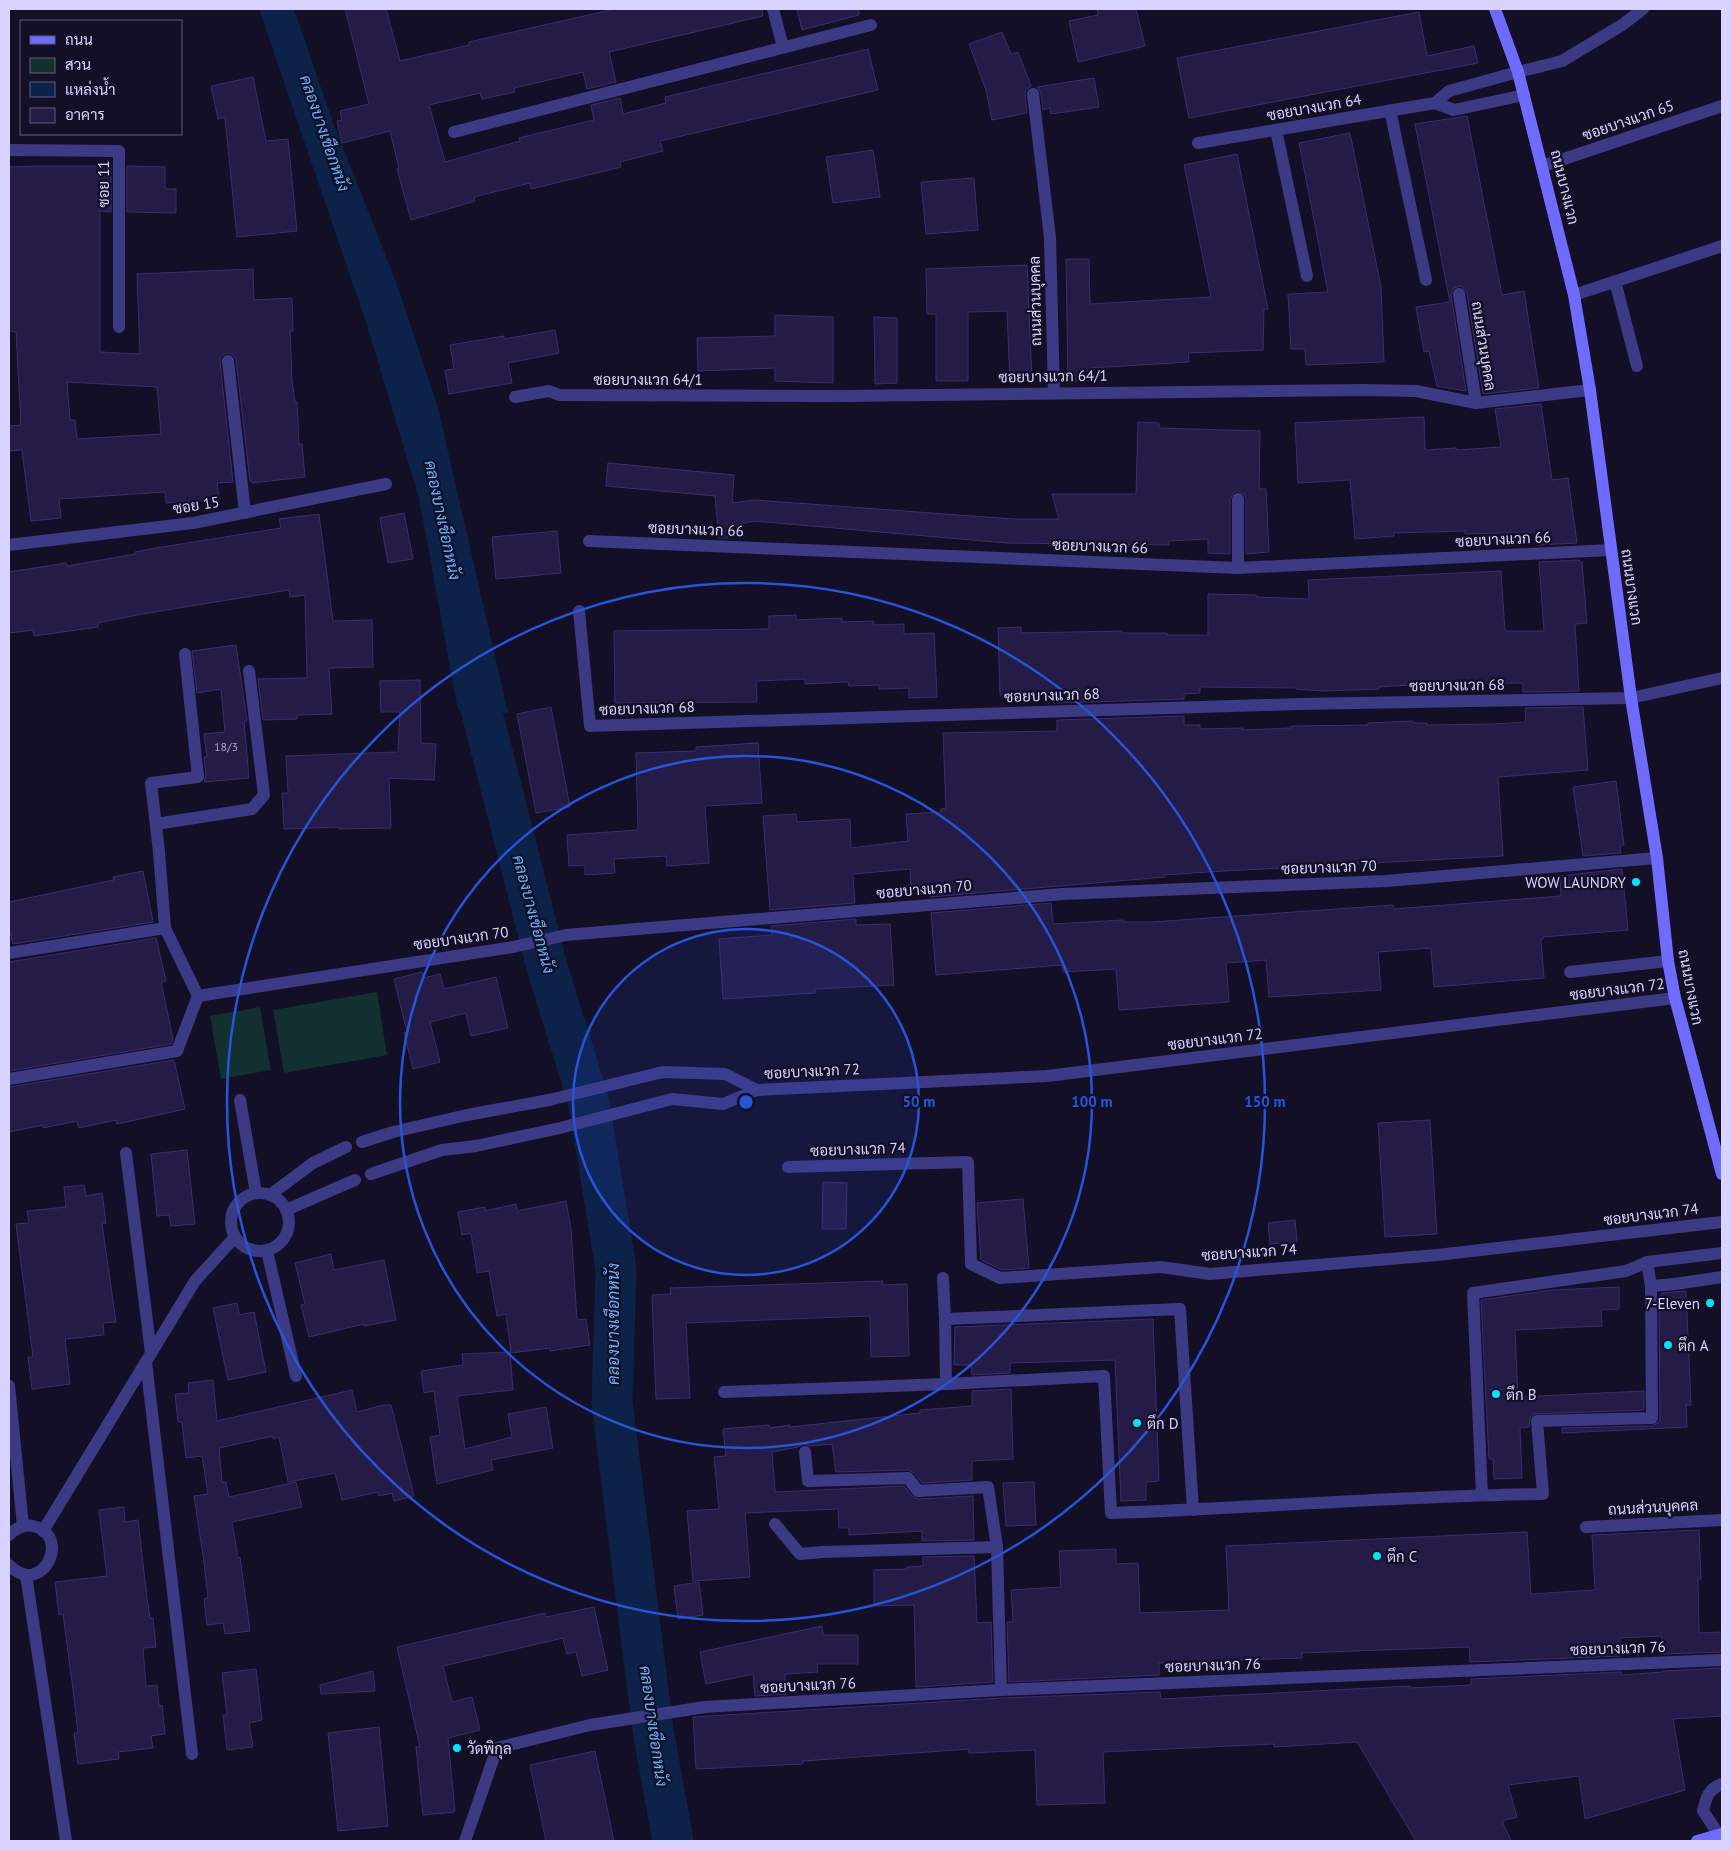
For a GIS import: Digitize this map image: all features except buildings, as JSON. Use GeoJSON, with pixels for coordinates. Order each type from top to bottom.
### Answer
{"type":"FeatureCollection","features":[{"type":"Feature","properties":{"kind":"main road","name":"ถนนบางแวก"},"geometry":{"type":"LineString","coordinates":[[1497,14],[1518,72],[1574,295],[1590,390],[1631,698],[1657,858],[1668,961],[1675,998],[1722,1174]]}},
{"type":"Feature","properties":{"kind":"main road"},"geometry":{"type":"LineString","coordinates":[[1697,1841],[1721,1837]]}},
{"type":"Feature","properties":{"kind":"street"},"geometry":{"type":"LineString","coordinates":[[773,9],[783,47]]}},
{"type":"Feature","properties":{"kind":"street","name":"ซอยบางแวก 64"},"geometry":{"type":"LineString","coordinates":[[1436,103],[1449,91],[1562,61],[1622,25],[1644,9]]}},
{"type":"Feature","properties":{"kind":"street"},"geometry":{"type":"LineString","coordinates":[[454,132],[871,24]]}},
{"type":"Feature","properties":{"kind":"street","name":"ถนนส่วนบุคคล"},"geometry":{"type":"LineString","coordinates":[[1033,94],[1050,238],[1054,393]]}},
{"type":"Feature","properties":{"kind":"street","name":"ซอยบางแวก 64"},"geometry":{"type":"LineString","coordinates":[[1198,143],[1436,103],[1454,110],[1524,95]]}},
{"type":"Feature","properties":{"kind":"street","name":"ซอยบางแวก 65"},"geometry":{"type":"LineString","coordinates":[[1543,166],[1722,106]]}},
{"type":"Feature","properties":{"kind":"street"},"geometry":{"type":"LineString","coordinates":[[1390,110],[1426,280]]}},
{"type":"Feature","properties":{"kind":"street"},"geometry":{"type":"LineString","coordinates":[[1276,130],[1307,276]]}},
{"type":"Feature","properties":{"kind":"street","name":"ซอย 11"},"geometry":{"type":"LineString","coordinates":[[9,150],[119,151],[119,327]]}},
{"type":"Feature","properties":{"kind":"street"},"geometry":{"type":"LineString","coordinates":[[1574,295],[1722,246]]}},
{"type":"Feature","properties":{"kind":"street"},"geometry":{"type":"LineString","coordinates":[[1615,281],[1637,366]]}},
{"type":"Feature","properties":{"kind":"street","name":"ถนนส่วนบุคคล"},"geometry":{"type":"LineString","coordinates":[[1459,294],[1476,403]]}},
{"type":"Feature","properties":{"kind":"street"},"geometry":{"type":"LineString","coordinates":[[228,361],[245,513]]}},
{"type":"Feature","properties":{"kind":"street","name":"ซอยบางแวก 64/1"},"geometry":{"type":"LineString","coordinates":[[515,397],[549,392],[559,395],[843,396],[1363,390],[1416,391],[1476,403],[1590,390]]}},
{"type":"Feature","properties":{"kind":"street","name":"ซอย 15"},"geometry":{"type":"LineString","coordinates":[[9,546],[193,523],[386,484]]}},
{"type":"Feature","properties":{"kind":"street"},"geometry":{"type":"LineString","coordinates":[[1238,499],[1238,568]]}},
{"type":"Feature","properties":{"kind":"street","name":"ซอยบางแวก 66"},"geometry":{"type":"LineString","coordinates":[[589,541],[1238,568],[1610,550]]}},
{"type":"Feature","properties":{"kind":"street","name":"ซอยบางแวก 68"},"geometry":{"type":"LineString","coordinates":[[579,611],[590,726],[1290,704],[1631,698]]}},
{"type":"Feature","properties":{"kind":"street"},"geometry":{"type":"LineString","coordinates":[[9,1079],[178,1051],[198,996],[165,928],[151,783],[198,777],[185,654]]}},
{"type":"Feature","properties":{"kind":"street"},"geometry":{"type":"LineString","coordinates":[[156,824],[252,810],[264,795],[248,671]]}},
{"type":"Feature","properties":{"kind":"street"},"geometry":{"type":"LineString","coordinates":[[1631,698],[1722,678]]}},
{"type":"Feature","properties":{"kind":"street","name":"ซอยบางแวก 70"},"geometry":{"type":"LineString","coordinates":[[198,996],[513,947],[566,936],[637,929],[1063,894],[1386,881],[1657,858]]}},
{"type":"Feature","properties":{"kind":"street"},"geometry":{"type":"LineString","coordinates":[[9,953],[165,928]]}},
{"type":"Feature","properties":{"kind":"street"},"geometry":{"type":"LineString","coordinates":[[1570,972],[1668,961]]}},
{"type":"Feature","properties":{"kind":"street","name":"ซอยบางแวก 72"},"geometry":{"type":"LineString","coordinates":[[756,1090],[1047,1076],[1675,998]]}},
{"type":"Feature","properties":{"kind":"street"},"geometry":{"type":"LineString","coordinates":[[362,1142],[434,1122],[549,1100],[663,1072],[725,1074],[756,1090]]}},
{"type":"Feature","properties":{"kind":"street"},"geometry":{"type":"LineString","coordinates":[[371,1174],[442,1150],[476,1146],[560,1128],[672,1099],[723,1104],[756,1090]]}},
{"type":"Feature","properties":{"kind":"street"},"geometry":{"type":"LineString","coordinates":[[240,1100],[256,1193]]}},
{"type":"Feature","properties":{"kind":"street"},"geometry":{"type":"LineString","coordinates":[[270,1195],[313,1163],[346,1148]]}},
{"type":"Feature","properties":{"kind":"street"},"geometry":{"type":"LineString","coordinates":[[126,1153],[192,1754]]}},
{"type":"Feature","properties":{"kind":"street","name":"ซอยบางแวก 74"},"geometry":{"type":"LineString","coordinates":[[788,1167],[968,1162],[971,1264],[1000,1278],[1161,1267],[1210,1274],[1438,1255],[1722,1222]]}},
{"type":"Feature","properties":{"kind":"street"},"geometry":{"type":"LineString","coordinates":[[286,1210],[355,1180]]}},
{"type":"Feature","properties":{"kind":"street"},"geometry":{"type":"LineString","coordinates":[[256,1193],[270,1195],[279,1200],[286,1210],[289,1226],[286,1236],[280,1244],[266,1250],[252,1251],[235,1237],[232,1232],[231,1222],[232,1213],[236,1205],[243,1198],[256,1193]]}},
{"type":"Feature","properties":{"kind":"street"},"geometry":{"type":"LineString","coordinates":[[43,1530],[195,1281],[235,1237]]}},
{"type":"Feature","properties":{"kind":"street"},"geometry":{"type":"LineString","coordinates":[[266,1250],[296,1376]]}},
{"type":"Feature","properties":{"kind":"street"},"geometry":{"type":"LineString","coordinates":[[1482,1495],[1474,1293],[1626,1271],[1647,1262],[1722,1253]]}},
{"type":"Feature","properties":{"kind":"street"},"geometry":{"type":"LineString","coordinates":[[724,1392],[1104,1376],[1111,1513],[1482,1495],[1543,1494],[1537,1421],[1652,1418],[1651,1286],[1647,1262]]}},
{"type":"Feature","properties":{"kind":"street"},"geometry":{"type":"LineString","coordinates":[[1651,1286],[1722,1277]]}},
{"type":"Feature","properties":{"kind":"street"},"geometry":{"type":"LineString","coordinates":[[943,1278],[946,1384]]}},
{"type":"Feature","properties":{"kind":"street"},"geometry":{"type":"LineString","coordinates":[[945,1319],[1180,1309],[1193,1510]]}},
{"type":"Feature","properties":{"kind":"street"},"geometry":{"type":"LineString","coordinates":[[9,1386],[23,1526]]}},
{"type":"Feature","properties":{"kind":"street"},"geometry":{"type":"LineString","coordinates":[[805,1452],[808,1481],[908,1478],[918,1491],[988,1487],[997,1547],[1001,1690]]}},
{"type":"Feature","properties":{"kind":"street","name":"ถนนส่วนบุคคล"},"geometry":{"type":"LineString","coordinates":[[1586,1527],[1722,1520]]}},
{"type":"Feature","properties":{"kind":"street"},"geometry":{"type":"LineString","coordinates":[[775,1524],[800,1554],[997,1547]]}},
{"type":"Feature","properties":{"kind":"street"},"geometry":{"type":"LineString","coordinates":[[9,1534],[23,1526],[37,1527],[43,1530],[52,1543],[51,1559],[41,1571],[15,1573],[66,1841]]}},
{"type":"Feature","properties":{"kind":"street","name":"ซอยบางแวก 76"},"geometry":{"type":"LineString","coordinates":[[466,1841],[497,1748],[590,1725],[705,1707],[1001,1690],[1722,1660]]}},
{"type":"Feature","properties":{"kind":"street"},"geometry":{"type":"LineString","coordinates":[[1721,1837],[1703,1811],[1708,1793],[1716,1786],[1722,1784]]}},
{"type":"Feature","properties":{"kind":"green space"},"geometry":{"type":"Polygon","coordinates":[[[377,992],[387,1055],[284,1073],[273,1010],[377,992]]]}},
{"type":"Feature","properties":{"kind":"green space"},"geometry":{"type":"Polygon","coordinates":[[[260,1007],[271,1070],[221,1079],[210,1016],[260,1007]]]}},
{"type":"Feature","properties":{"kind":"water"},"geometry":{"type":"Polygon","coordinates":[[[259,9],[294,9],[331,117],[396,282],[438,408],[508,713],[458,710],[419,498],[366,322],[259,9]]]}},
{"type":"Feature","properties":{"kind":"waterway","name":"คลองบางเชือกหนัง"},"geometry":{"type":"LineString","coordinates":[[471,655],[480,705],[547,967],[589,1103],[616,1270],[612,1403],[653,1730],[673,1841]]}},
{"type":"Feature","properties":{"kind":"place","name":"WOW LAUNDRY"},"geometry":{"type":"Point","coordinates":[1636,882]}},
{"type":"Feature","properties":{"kind":"place","name":"7-Eleven"},"geometry":{"type":"Point","coordinates":[1710,1303]}},
{"type":"Feature","properties":{"kind":"place","name":"ตึก A"},"geometry":{"type":"Point","coordinates":[1668,1345]}},
{"type":"Feature","properties":{"kind":"place","name":"ตึก B"},"geometry":{"type":"Point","coordinates":[1496,1394]}},
{"type":"Feature","properties":{"kind":"place","name":"ตึก D"},"geometry":{"type":"Point","coordinates":[1137,1423]}},
{"type":"Feature","properties":{"kind":"place","name":"ตึก C"},"geometry":{"type":"Point","coordinates":[1377,1556]}},
{"type":"Feature","properties":{"kind":"place","name":"วัดพิกุล"},"geometry":{"type":"Point","coordinates":[457,1748]}}]}
